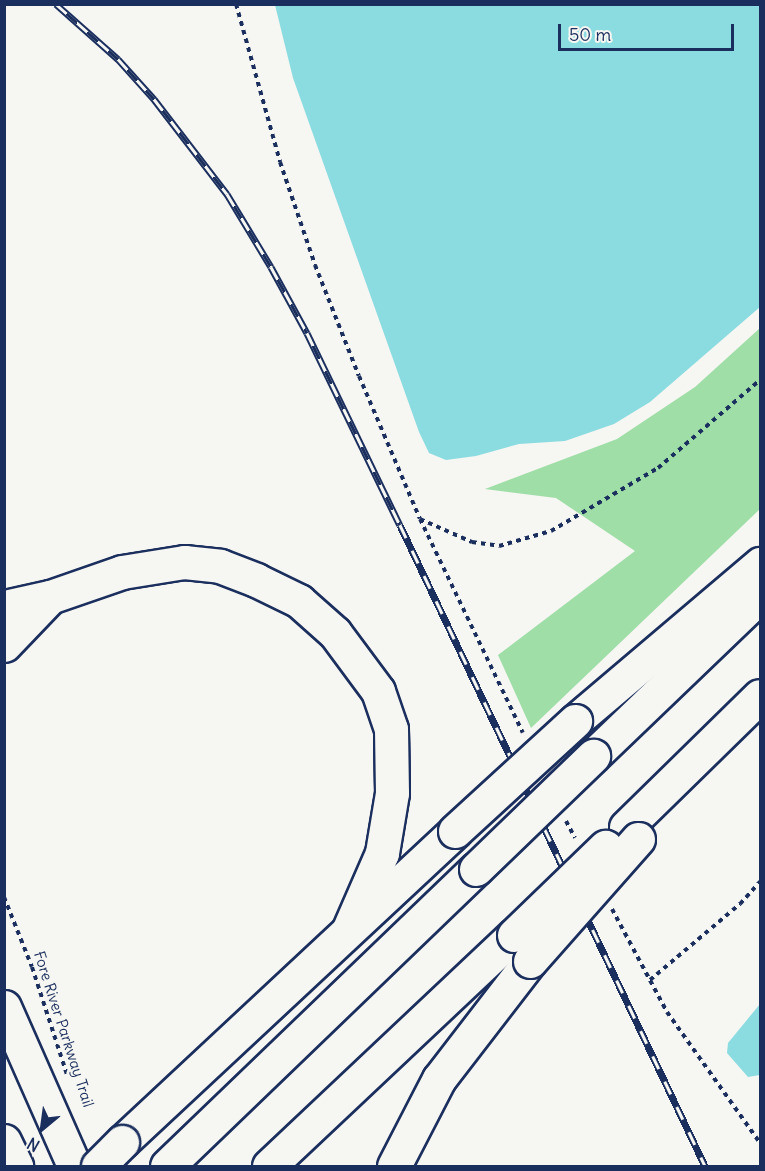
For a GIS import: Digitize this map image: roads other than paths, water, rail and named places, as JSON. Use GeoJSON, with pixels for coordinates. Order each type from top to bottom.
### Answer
{"type":"FeatureCollection","features":[{"type":"Feature","properties":{"kind":"main road"},"geometry":{"type":"LineString","coordinates":[[4,607],[50,597],[122,572],[184,562],[220,566],[299,601],[335,633],[378,691],[391,729],[392,793],[382,853],[349,929]]}},
{"type":"Feature","properties":{"kind":"main road"},"geometry":{"type":"LineString","coordinates":[[98,1167],[349,929],[575,721],[760,564]]}},
{"type":"Feature","properties":{"kind":"main road"},"geometry":{"type":"LineString","coordinates":[[167,1167],[760,596]]}},
{"type":"Feature","properties":{"kind":"main road"},"geometry":{"type":"LineString","coordinates":[[4,645],[50,597]]}},
{"type":"Feature","properties":{"kind":"main road"},"geometry":{"type":"LineString","coordinates":[[269,1167],[522,948],[760,697]]}},
{"type":"Feature","properties":{"kind":"main road"},"geometry":{"type":"LineString","coordinates":[[394,1167],[439,1079],[522,948]]}},
{"type":"Feature","properties":{"kind":"main road"},"geometry":{"type":"LineString","coordinates":[[4,1007],[74,1167]]}},
{"type":"Feature","properties":{"kind":"main road"},"geometry":{"type":"LineString","coordinates":[[4,1141],[16,1167]]}},
{"type":"Feature","properties":{"kind":"water"},"geometry":{"type":"Polygon","coordinates":[[[275,5],[760,5],[760,307],[650,402],[614,424],[565,441],[519,444],[476,456],[446,460],[429,453],[419,432],[293,78],[275,5]]]}},
{"type":"Feature","properties":{"kind":"water"},"geometry":{"type":"Polygon","coordinates":[[[760,1004],[760,1075],[748,1077],[727,1053],[728,1043],[760,1004]]]}},
{"type":"Feature","properties":{"kind":"railway"},"geometry":{"type":"LineString","coordinates":[[56,4],[118,59],[154,99],[227,194],[271,267],[307,333],[400,525],[705,1166]]}}]}
